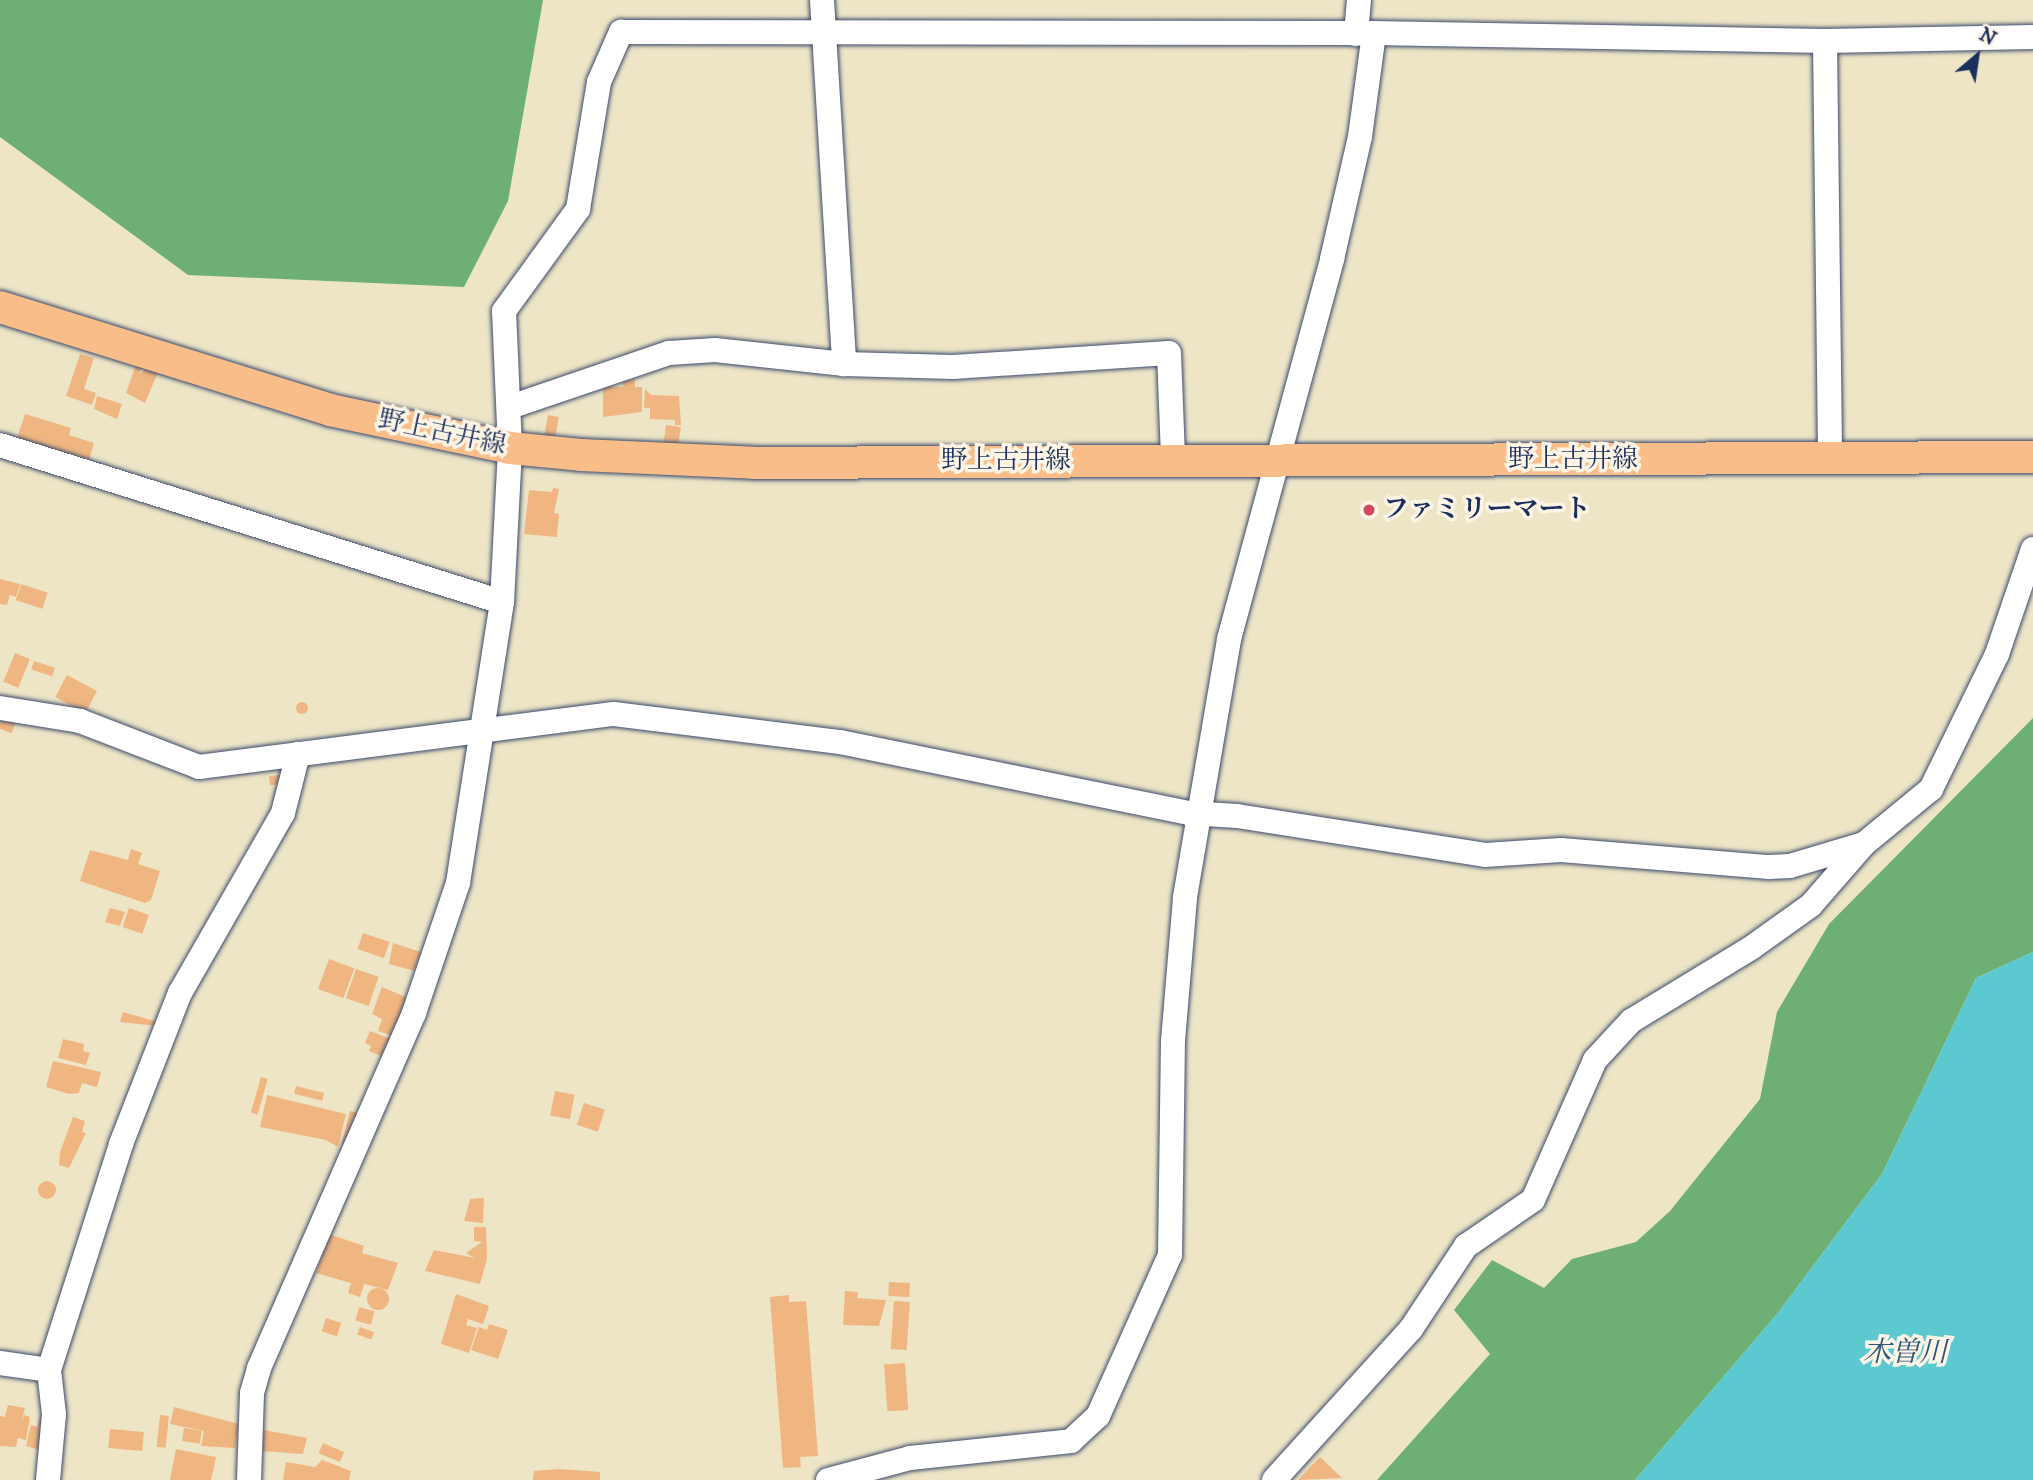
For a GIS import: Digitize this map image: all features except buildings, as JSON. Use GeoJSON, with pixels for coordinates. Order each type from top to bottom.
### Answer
{"type":"FeatureCollection","features":[{"type":"Feature","properties":{"kind":"main road","name":"野上古井線"},"geometry":{"type":"LineString","coordinates":[[0,307],[330,410],[510,448],[754,463],[1173,459],[1830,462],[2033,457]]}},
{"type":"Feature","properties":{"kind":"street"},"geometry":{"type":"LineString","coordinates":[[822,0],[844,364]]}},
{"type":"Feature","properties":{"kind":"street"},"geometry":{"type":"LineString","coordinates":[[828,1480],[910,1458],[1071,1441],[1098,1416],[1171,1255],[1173,1041],[1185,897],[1229,639],[1351,178],[1365,33],[1359,0]]}},
{"type":"Feature","properties":{"kind":"street"},"geometry":{"type":"LineString","coordinates":[[249,1480],[252,1393],[259,1368],[414,1013],[458,883],[502,602],[510,448],[504,311],[578,209],[599,82],[621,32],[1365,33],[1825,41],[2033,37]]}},
{"type":"Feature","properties":{"kind":"street"},"geometry":{"type":"LineString","coordinates":[[1825,41],[1830,462]]}},
{"type":"Feature","properties":{"kind":"street"},"geometry":{"type":"LineString","coordinates":[[510,407],[670,353],[715,351],[844,364],[953,367],[1169,353],[1173,459]]}},
{"type":"Feature","properties":{"kind":"street"},"geometry":{"type":"LineString","coordinates":[[0,445],[502,602]]}},
{"type":"Feature","properties":{"kind":"street"},"geometry":{"type":"LineString","coordinates":[[1274,1480],[1411,1329],[1466,1246],[1533,1200],[1595,1060],[1631,1021],[1751,948],[1811,905],[1864,845],[1931,789],[1997,654],[2033,550]]}},
{"type":"Feature","properties":{"kind":"street"},"geometry":{"type":"LineString","coordinates":[[0,708],[80,721],[199,766],[614,714],[922,756],[1012,779],[1201,814],[1485,855],[1561,850],[1769,867],[1809,862],[1836,849],[1864,845]]}},
{"type":"Feature","properties":{"kind":"street"},"geometry":{"type":"LineString","coordinates":[[48,1480],[54,1414],[49,1370],[160,1036],[180,993],[283,813],[298,754]]}},
{"type":"Feature","properties":{"kind":"street"},"geometry":{"type":"LineString","coordinates":[[0,1363],[49,1370]]}},
{"type":"Feature","properties":{"kind":"green space"},"geometry":{"type":"Polygon","coordinates":[[[0,0],[543,0],[508,201],[464,287],[188,275],[0,137],[0,0]]]}},
{"type":"Feature","properties":{"kind":"green space"},"geometry":{"type":"Polygon","coordinates":[[[2033,718],[2033,952],[1976,978],[1882,1174],[1777,1314],[1635,1480],[1377,1480],[1490,1354],[1454,1310],[1492,1260],[1544,1288],[1572,1259],[1636,1242],[1670,1211],[1760,1099],[1777,1012],[1829,924],[2033,718]]]}},
{"type":"Feature","properties":{"kind":"water","name":"木曽川"},"geometry":{"type":"Polygon","coordinates":[[[2033,952],[2033,1480],[1635,1480],[1777,1314],[1882,1174],[1976,978],[2033,952]]]}},
{"type":"Feature","properties":{"kind":"place","name":"ファミリーマート"},"geometry":{"type":"Point","coordinates":[1369,510]}}]}
